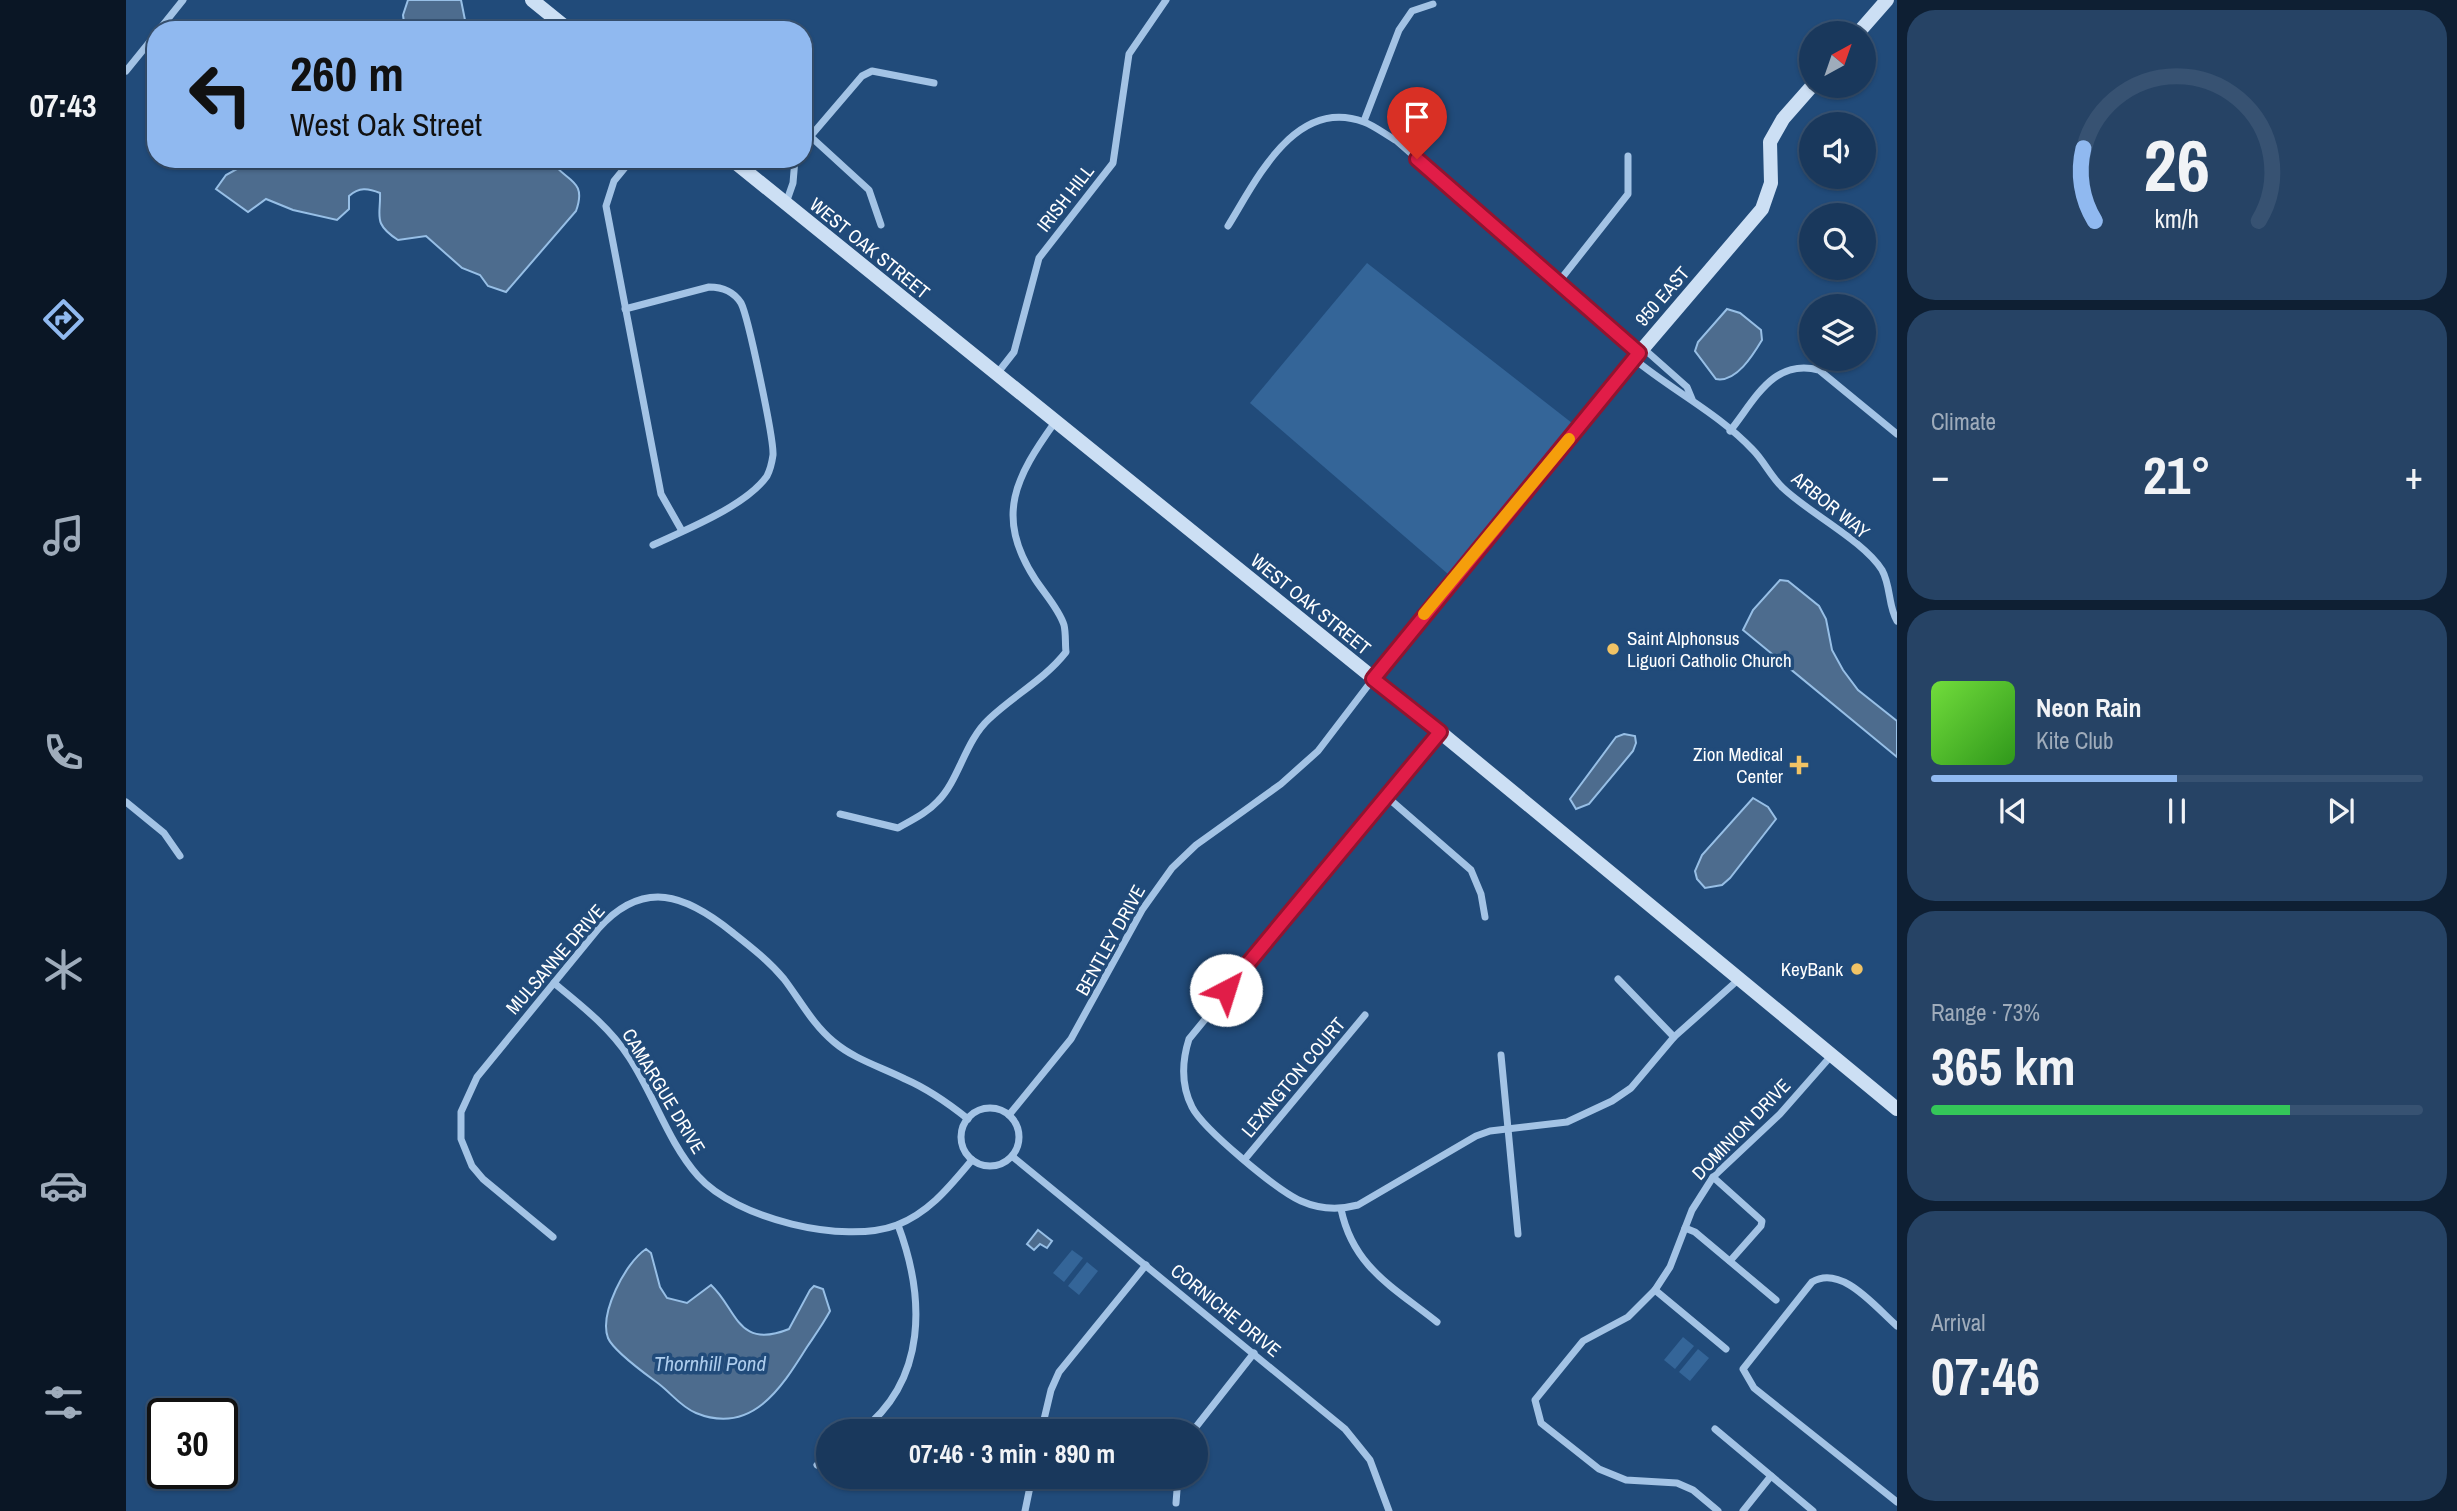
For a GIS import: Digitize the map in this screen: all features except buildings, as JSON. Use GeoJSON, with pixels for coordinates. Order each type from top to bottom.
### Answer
{"type":"FeatureCollection","features":[{"type":"Feature","properties":{"kind":"main road"},"geometry":{"type":"LineString","coordinates":[[532,0],[558,21]]}},
{"type":"Feature","properties":{"kind":"main road"},"geometry":{"type":"LineString","coordinates":[[1869,21],[1887,0]]}},
{"type":"Feature","properties":{"kind":"main road","name":"950 EAST"},"geometry":{"type":"LineString","coordinates":[[1373,679],[1639,353],[1762,209],[1771,183],[1770,142],[1783,119],[1801,98]]}},
{"type":"Feature","properties":{"kind":"main road","name":"WEST OAK STREET"},"geometry":{"type":"LineString","coordinates":[[742,168],[1440,732],[1897,1109]]}},
{"type":"Feature","properties":{"kind":"street"},"geometry":{"type":"LineString","coordinates":[[166,21],[183,0]]}},
{"type":"Feature","properties":{"kind":"street","name":"IRISH HILL"},"geometry":{"type":"LineString","coordinates":[[995,375],[1014,352],[1038,258],[1113,163],[1129,54],[1166,0]]}},
{"type":"Feature","properties":{"kind":"street"},"geometry":{"type":"LineString","coordinates":[[1364,121],[1399,30],[1412,11],[1433,4]]}},
{"type":"Feature","properties":{"kind":"street"},"geometry":{"type":"LineString","coordinates":[[126,71],[147,45]]}},
{"type":"Feature","properties":{"kind":"street"},"geometry":{"type":"LineString","coordinates":[[812,134],[862,76],[872,71],[934,83]]}},
{"type":"Feature","properties":{"kind":"street"},"geometry":{"type":"LineString","coordinates":[[1228,226],[1277,148],[1294,133],[1318,122],[1339,118],[1364,121],[1397,141],[1557,284],[1639,353]]}},
{"type":"Feature","properties":{"kind":"street"},"geometry":{"type":"LineString","coordinates":[[812,138],[869,190],[881,225]]}},
{"type":"Feature","properties":{"kind":"street"},"geometry":{"type":"LineString","coordinates":[[1557,284],[1628,194],[1628,156]]}},
{"type":"Feature","properties":{"kind":"street"},"geometry":{"type":"LineString","coordinates":[[625,168],[614,181],[607,205],[661,494],[682,531]]}},
{"type":"Feature","properties":{"kind":"street"},"geometry":{"type":"LineString","coordinates":[[786,204],[793,183],[794,168]]}},
{"type":"Feature","properties":{"kind":"street"},"geometry":{"type":"LineString","coordinates":[[625,309],[709,287],[730,292],[745,311],[773,453],[771,467],[755,487],[718,515],[653,545]]}},
{"type":"Feature","properties":{"kind":"street","name":"ARBOR WAY"},"geometry":{"type":"LineString","coordinates":[[1639,353],[1687,387],[1692,399]]}},
{"type":"Feature","properties":{"kind":"street","name":"ARBOR WAY"},"geometry":{"type":"LineString","coordinates":[[1639,353],[1681,396],[1692,399],[1753,450],[1782,487],[1868,555],[1881,569],[1890,590],[1897,621]]}},
{"type":"Feature","properties":{"kind":"street"},"geometry":{"type":"LineString","coordinates":[[1730,431],[1779,372],[1804,366],[1819,370],[1897,434]]}},
{"type":"Feature","properties":{"kind":"street"},"geometry":{"type":"LineString","coordinates":[[840,814],[898,828],[920,816],[940,799],[964,754],[988,720],[1049,673],[1066,652],[1064,625],[1028,569],[1013,528],[1014,492],[1028,459],[1056,421]]}},
{"type":"Feature","properties":{"kind":"street","name":"BENTLEY DRIVE"},"geometry":{"type":"LineString","coordinates":[[1009,1115],[1072,1039],[1142,911],[1172,868],[1203,840],[1281,784],[1318,751],[1373,679]]}},
{"type":"Feature","properties":{"kind":"street"},"geometry":{"type":"LineString","coordinates":[[1440,732],[1189,1039],[1183,1073],[1192,1107],[1209,1129],[1245,1159],[1298,1200],[1341,1209],[1384,1191],[1476,1136],[1490,1131],[1567,1122],[1612,1101],[1631,1088],[1674,1037],[1738,980]]}},
{"type":"Feature","properties":{"kind":"street"},"geometry":{"type":"LineString","coordinates":[[1387,797],[1471,870],[1481,894],[1485,917]]}},
{"type":"Feature","properties":{"kind":"street"},"geometry":{"type":"LineString","coordinates":[[126,802],[164,833],[180,856]]}},
{"type":"Feature","properties":{"kind":"street","name":"MULSANNE DRIVE"},"geometry":{"type":"LineString","coordinates":[[553,1237],[483,1179],[465,1152],[460,1126],[464,1099],[477,1077],[598,929],[620,909],[643,898],[677,898],[710,915],[758,952],[785,981],[817,1026],[844,1050],[930,1092],[968,1119]]}},
{"type":"Feature","properties":{"kind":"street"},"geometry":{"type":"LineString","coordinates":[[1618,979],[1674,1037]]}},
{"type":"Feature","properties":{"kind":"street","name":"CAMARGUE DRIVE"},"geometry":{"type":"LineString","coordinates":[[554,983],[614,1036],[637,1070],[679,1150],[712,1190],[727,1200],[762,1215],[831,1231],[859,1232],[898,1225],[935,1202],[972,1160]]}},
{"type":"Feature","properties":{"kind":"street","name":"LEXINGTON COURT"},"geometry":{"type":"LineString","coordinates":[[1245,1159],[1365,1015]]}},
{"type":"Feature","properties":{"kind":"street"},"geometry":{"type":"LineString","coordinates":[[1501,1055],[1518,1234]]}},
{"type":"Feature","properties":{"kind":"street","name":"DOMINION DRIVE"},"geometry":{"type":"LineString","coordinates":[[1718,1511],[1693,1490],[1677,1483],[1614,1477],[1541,1423],[1536,1412],[1538,1394],[1583,1341],[1628,1317],[1655,1290],[1670,1267],[1699,1196],[1713,1177],[1780,1114],[1831,1056]]}},
{"type":"Feature","properties":{"kind":"street"},"geometry":{"type":"LineString","coordinates":[[988,1108],[1009,1115],[1019,1133],[1013,1157],[993,1167],[972,1160],[965,1152],[961,1137],[968,1119],[988,1108]]}},
{"type":"Feature","properties":{"kind":"street","name":"CORNICHE DRIVE"},"geometry":{"type":"LineString","coordinates":[[1013,1157],[1345,1429],[1370,1460],[1390,1511]]}},
{"type":"Feature","properties":{"kind":"street"},"geometry":{"type":"LineString","coordinates":[[1713,1177],[1762,1221],[1761,1226],[1730,1261]]}},
{"type":"Feature","properties":{"kind":"street"},"geometry":{"type":"LineString","coordinates":[[1341,1209],[1349,1241],[1363,1261],[1437,1322]]}},
{"type":"Feature","properties":{"kind":"street"},"geometry":{"type":"LineString","coordinates":[[875,1419],[891,1399],[912,1358],[916,1335],[918,1313],[914,1272],[898,1225]]}},
{"type":"Feature","properties":{"kind":"street"},"geometry":{"type":"LineString","coordinates":[[1685,1228],[1776,1300]]}},
{"type":"Feature","properties":{"kind":"street"},"geometry":{"type":"LineString","coordinates":[[1044,1419],[1051,1390],[1059,1373],[1146,1265]]}},
{"type":"Feature","properties":{"kind":"street"},"geometry":{"type":"LineString","coordinates":[[1897,1326],[1854,1289],[1833,1277],[1818,1278],[1744,1366],[1744,1373],[1754,1388],[1897,1502]]}},
{"type":"Feature","properties":{"kind":"street"},"geometry":{"type":"LineString","coordinates":[[1655,1290],[1726,1349]]}},
{"type":"Feature","properties":{"kind":"street"},"geometry":{"type":"LineString","coordinates":[[1202,1419],[1254,1353]]}},
{"type":"Feature","properties":{"kind":"street"},"geometry":{"type":"LineString","coordinates":[[1716,1429],[1813,1511]]}},
{"type":"Feature","properties":{"kind":"street"},"geometry":{"type":"LineString","coordinates":[[1743,1511],[1771,1476]]}},
{"type":"Feature","properties":{"kind":"street"},"geometry":{"type":"LineString","coordinates":[[1025,1511],[1030,1489]]}},
{"type":"Feature","properties":{"kind":"street"},"geometry":{"type":"LineString","coordinates":[[1176,1503],[1177,1489]]}},
{"type":"Feature","properties":{"kind":"shaded area"},"geometry":{"type":"Polygon","coordinates":[[[1367,263],[1572,423],[1448,574],[1250,403],[1367,263]]]}},
{"type":"Feature","properties":{"kind":"shaded area"},"geometry":{"type":"Polygon","coordinates":[[[1072,1250],[1083,1258],[1064,1282],[1053,1273],[1072,1250]]]}},
{"type":"Feature","properties":{"kind":"shaded area"},"geometry":{"type":"Polygon","coordinates":[[[1087,1262],[1098,1271],[1079,1295],[1068,1286],[1087,1262]]]}},
{"type":"Feature","properties":{"kind":"shaded area"},"geometry":{"type":"Polygon","coordinates":[[[1683,1337],[1694,1346],[1675,1369],[1664,1360],[1683,1337]]]}},
{"type":"Feature","properties":{"kind":"shaded area"},"geometry":{"type":"Polygon","coordinates":[[[1698,1349],[1709,1358],[1690,1381],[1679,1372],[1698,1349]]]}},
{"type":"Feature","properties":{"kind":"water"},"geometry":{"type":"Polygon","coordinates":[[[408,0],[461,0],[465,21],[404,21],[408,0]]]}},
{"type":"Feature","properties":{"kind":"water"},"geometry":{"type":"Polygon","coordinates":[[[239,168],[558,168],[577,186],[579,200],[576,211],[506,292],[488,286],[480,275],[462,268],[426,236],[398,240],[390,234],[381,224],[380,193],[376,191],[364,189],[353,193],[349,196],[349,209],[337,220],[293,210],[266,199],[248,212],[216,189],[226,175],[239,168]]]}},
{"type":"Feature","properties":{"kind":"water"},"geometry":{"type":"Polygon","coordinates":[[[1727,309],[1740,313],[1761,330],[1762,340],[1737,372],[1730,377],[1716,379],[1695,351],[1698,342],[1727,309]]]}},
{"type":"Feature","properties":{"kind":"water"},"geometry":{"type":"Polygon","coordinates":[[[1780,580],[1788,581],[1819,606],[1826,619],[1832,650],[1843,670],[1858,690],[1897,721],[1897,757],[1743,630],[1753,610],[1780,580]]]}},
{"type":"Feature","properties":{"kind":"water"},"geometry":{"type":"Polygon","coordinates":[[[1624,734],[1635,736],[1633,751],[1589,804],[1576,809],[1570,799],[1616,737],[1624,734]]]}},
{"type":"Feature","properties":{"kind":"water"},"geometry":{"type":"Polygon","coordinates":[[[1753,798],[1768,807],[1776,819],[1730,878],[1722,885],[1705,888],[1697,879],[1695,871],[1702,855],[1753,798]]]}},
{"type":"Feature","properties":{"kind":"water"},"geometry":{"type":"Polygon","coordinates":[[[1038,1230],[1052,1241],[1047,1248],[1040,1244],[1034,1250],[1027,1244],[1038,1230]]]}},
{"type":"Feature","properties":{"kind":"water","name":"Thornhill Pond"},"geometry":{"type":"Polygon","coordinates":[[[646,1249],[651,1253],[660,1287],[667,1298],[687,1303],[711,1285],[740,1324],[748,1331],[759,1334],[772,1334],[789,1329],[810,1290],[814,1286],[823,1289],[830,1311],[787,1377],[763,1404],[749,1413],[733,1418],[716,1418],[696,1413],[681,1404],[611,1344],[606,1328],[611,1303],[622,1277],[646,1249]]]}},
{"type":"Feature","properties":{"kind":"slow traffic"},"geometry":{"type":"LineString","coordinates":[[1424,614],[1569,439]]}},
{"type":"Feature","properties":{"kind":"place","name":"Saint Alphonsus Liguori Catholic Church"},"geometry":{"type":"Point","coordinates":[1613,649]}},
{"type":"Feature","properties":{"kind":"place","name":"Zion Medical Center"},"geometry":{"type":"Point","coordinates":[1799,765]}},
{"type":"Feature","properties":{"kind":"place","name":"KeyBank"},"geometry":{"type":"Point","coordinates":[1857,969]}},
{"type":"Feature","properties":{"kind":"route"},"geometry":{"type":"LineString","coordinates":[[1226,990],[1440,732],[1373,679],[1639,353],[1417,159]]}}]}
